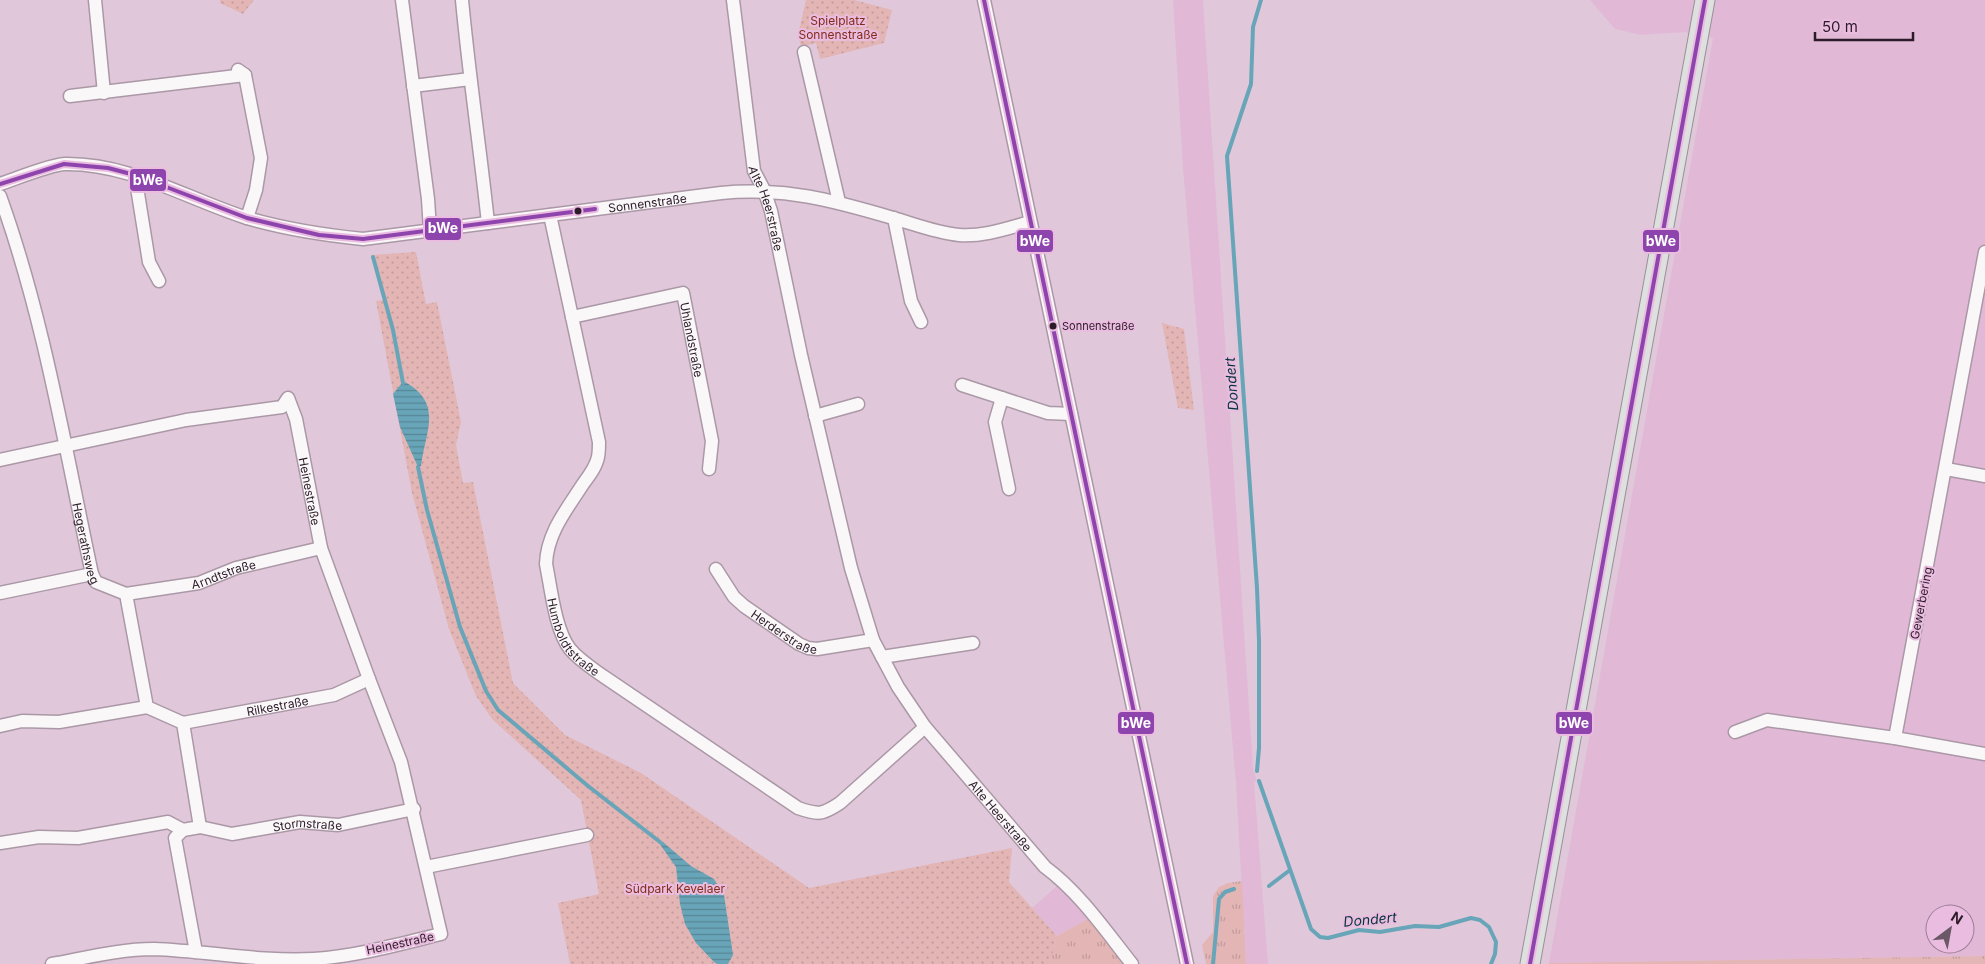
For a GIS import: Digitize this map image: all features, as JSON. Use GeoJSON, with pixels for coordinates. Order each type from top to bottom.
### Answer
{"type":"FeatureCollection","features":[{"type":"Feature","properties":{"kind":"main road"},"geometry":{"type":"LineString","coordinates":[[1530,964],[1561,802],[1650,294],[1705,0]]}},
{"type":"Feature","properties":{"kind":"street"},"geometry":{"type":"LineString","coordinates":[[95,0],[104,93]]}},
{"type":"Feature","properties":{"kind":"street"},"geometry":{"type":"LineString","coordinates":[[402,0],[428,199],[430,230]]}},
{"type":"Feature","properties":{"kind":"street"},"geometry":{"type":"LineString","coordinates":[[462,0],[488,223]]}},
{"type":"Feature","properties":{"kind":"street","name":"Alte Heerstraße"},"geometry":{"type":"LineString","coordinates":[[733,0],[754,171],[764,190],[771,210],[815,416],[851,568],[873,640],[898,687],[925,727],[1045,867],[1063,881],[1088,909],[1132,964]]}},
{"type":"Feature","properties":{"kind":"street"},"geometry":{"type":"LineString","coordinates":[[984,0],[1187,964]]}},
{"type":"Feature","properties":{"kind":"street"},"geometry":{"type":"LineString","coordinates":[[804,52],[839,202]]}},
{"type":"Feature","properties":{"kind":"street"},"geometry":{"type":"LineString","coordinates":[[70,96],[104,93],[240,71],[261,158],[256,190],[247,218]]}},
{"type":"Feature","properties":{"kind":"street"},"geometry":{"type":"LineString","coordinates":[[413,86],[470,79]]}},
{"type":"Feature","properties":{"kind":"street","name":"Sonnenstraße"},"geometry":{"type":"LineString","coordinates":[[0,184],[64,164],[108,168],[135,175],[247,218],[319,235],[363,238],[721,193],[764,190],[839,202],[960,235],[986,233],[1030,222]]}},
{"type":"Feature","properties":{"kind":"street"},"geometry":{"type":"LineString","coordinates":[[135,175],[149,262],[159,281]]}},
{"type":"Feature","properties":{"kind":"street","name":"Hegerathsweg"},"geometry":{"type":"LineString","coordinates":[[0,196],[12,228],[48,359],[92,574],[96,582],[126,594]]}},
{"type":"Feature","properties":{"kind":"street","name":"Humboldtstraße"},"geometry":{"type":"LineString","coordinates":[[550,215],[599,442],[598,456],[594,468],[555,529],[548,544],[546,556],[560,630],[570,649],[582,661],[603,676],[798,808],[815,814],[826,812],[840,803],[925,727]]}},
{"type":"Feature","properties":{"kind":"street"},"geometry":{"type":"LineString","coordinates":[[894,218],[911,302],[921,322]]}},
{"type":"Feature","properties":{"kind":"street","name":"Gewerbering"},"geometry":{"type":"LineString","coordinates":[[1895,738],[1985,252]]}},
{"type":"Feature","properties":{"kind":"street","name":"Uhlandstraße"},"geometry":{"type":"LineString","coordinates":[[572,317],[683,293],[712,441],[709,469]]}},
{"type":"Feature","properties":{"kind":"street"},"geometry":{"type":"LineString","coordinates":[[962,385],[1048,413],[1071,414]]}},
{"type":"Feature","properties":{"kind":"street","name":"Heinestraße"},"geometry":{"type":"LineString","coordinates":[[0,460],[186,420],[282,407],[288,398],[296,419],[321,548],[402,762],[441,934],[392,946],[314,959],[258,958],[196,952],[144,950],[112,953],[52,964]]}},
{"type":"Feature","properties":{"kind":"street"},"geometry":{"type":"LineString","coordinates":[[1002,398],[995,422],[1009,489]]}},
{"type":"Feature","properties":{"kind":"street"},"geometry":{"type":"LineString","coordinates":[[815,416],[858,404]]}},
{"type":"Feature","properties":{"kind":"street"},"geometry":{"type":"LineString","coordinates":[[1946,469],[1985,476]]}},
{"type":"Feature","properties":{"kind":"street","name":"Arndtstraße"},"geometry":{"type":"LineString","coordinates":[[126,594],[199,583],[236,568],[321,548]]}},
{"type":"Feature","properties":{"kind":"street","name":"Herderstraße"},"geometry":{"type":"LineString","coordinates":[[716,568],[734,597],[744,606],[804,646],[817,649],[873,640]]}},
{"type":"Feature","properties":{"kind":"street"},"geometry":{"type":"LineString","coordinates":[[0,593],[92,574]]}},
{"type":"Feature","properties":{"kind":"street"},"geometry":{"type":"LineString","coordinates":[[126,594],[147,707]]}},
{"type":"Feature","properties":{"kind":"street"},"geometry":{"type":"LineString","coordinates":[[882,657],[973,643]]}},
{"type":"Feature","properties":{"kind":"street","name":"Rilkestraße"},"geometry":{"type":"LineString","coordinates":[[183,723],[334,695],[369,679]]}},
{"type":"Feature","properties":{"kind":"street"},"geometry":{"type":"LineString","coordinates":[[0,726],[22,721],[59,722],[147,707],[183,723],[200,827],[183,830],[175,838],[196,952]]}},
{"type":"Feature","properties":{"kind":"street"},"geometry":{"type":"LineString","coordinates":[[1735,732],[1767,720],[1895,738],[1985,754]]}},
{"type":"Feature","properties":{"kind":"street","name":"Stormstraße"},"geometry":{"type":"LineString","coordinates":[[200,827],[232,834],[300,822],[338,825],[414,809]]}},
{"type":"Feature","properties":{"kind":"street"},"geometry":{"type":"LineString","coordinates":[[0,843],[39,837],[78,838],[168,822],[183,830]]}},
{"type":"Feature","properties":{"kind":"street"},"geometry":{"type":"LineString","coordinates":[[426,867],[587,835]]}},
{"type":"Feature","properties":{"kind":"shaded area"},"geometry":{"type":"Polygon","coordinates":[[[1173,0],[1203,0],[1253,768],[1257,781],[1254,782],[1268,964],[1246,964],[1236,784],[1183,169],[1173,0]]]}},
{"type":"Feature","properties":{"kind":"shaded area"},"geometry":{"type":"Polygon","coordinates":[[[1590,0],[1985,0],[1985,956],[1549,963],[1713,38],[1685,32],[1641,35],[1615,29],[1590,0]]]}},
{"type":"Feature","properties":{"kind":"shaded area"},"geometry":{"type":"Polygon","coordinates":[[[1058,885],[1088,919],[1057,936],[1032,908],[1058,885]]]}},
{"type":"Feature","properties":{"kind":"green space"},"geometry":{"type":"Polygon","coordinates":[[[220,0],[254,0],[243,14],[220,3],[220,0]]]}},
{"type":"Feature","properties":{"kind":"green space","name":"Spielplatz Sonnenstraße"},"geometry":{"type":"Polygon","coordinates":[[[806,0],[854,0],[892,10],[884,43],[820,59],[816,43],[801,47],[798,35],[806,0]]]}},
{"type":"Feature","properties":{"kind":"green space","name":"Südpark Kevelaer"},"geometry":{"type":"Polygon","coordinates":[[[416,252],[426,304],[437,302],[461,422],[456,445],[463,483],[473,482],[513,683],[565,735],[641,773],[809,888],[1012,848],[1009,882],[1057,936],[1050,964],[570,964],[558,903],[599,894],[581,800],[492,719],[476,696],[449,629],[412,493],[376,301],[383,300],[371,255],[416,252]]]}},
{"type":"Feature","properties":{"kind":"green space"},"geometry":{"type":"Polygon","coordinates":[[[1162,323],[1184,329],[1194,410],[1178,408],[1162,323]]]}},
{"type":"Feature","properties":{"kind":"green space"},"geometry":{"type":"Polygon","coordinates":[[[1242,881],[1246,964],[1206,964],[1202,945],[1213,932],[1213,896],[1219,887],[1228,883],[1242,881]]]}},
{"type":"Feature","properties":{"kind":"green space"},"geometry":{"type":"Polygon","coordinates":[[[1088,919],[1127,964],[1050,964],[1057,936],[1088,919]]]}},
{"type":"Feature","properties":{"kind":"green space"},"geometry":{"type":"Polygon","coordinates":[[[1985,956],[1985,964],[1549,964],[1549,963],[1985,956]]]}},
{"type":"Feature","properties":{"kind":"water"},"geometry":{"type":"Polygon","coordinates":[[[405,382],[425,400],[428,409],[428,430],[421,466],[418,467],[400,427],[393,394],[405,382]]]}},
{"type":"Feature","properties":{"kind":"water"},"geometry":{"type":"Polygon","coordinates":[[[663,842],[691,866],[714,879],[724,895],[733,955],[728,964],[717,964],[714,962],[696,943],[685,924],[680,904],[676,867],[659,843],[663,842]]]}},
{"type":"Feature","properties":{"kind":"waterway","name":"Dondert"},"geometry":{"type":"LineString","coordinates":[[1257,771],[1259,748],[1257,588],[1227,156],[1251,84],[1253,27],[1261,0]]}},
{"type":"Feature","properties":{"kind":"waterway"},"geometry":{"type":"LineString","coordinates":[[373,257],[393,330],[403,383]]}},
{"type":"Feature","properties":{"kind":"waterway"},"geometry":{"type":"LineString","coordinates":[[418,467],[427,510],[460,627],[486,691],[498,710],[588,786],[660,842]]}},
{"type":"Feature","properties":{"kind":"waterway","name":"Dondert"},"geometry":{"type":"LineString","coordinates":[[1259,781],[1311,929],[1320,937],[1328,938],[1359,930],[1380,932],[1415,926],[1439,927],[1471,918],[1480,920],[1489,927],[1496,942],[1495,954],[1491,964]]}},
{"type":"Feature","properties":{"kind":"waterway"},"geometry":{"type":"LineString","coordinates":[[1269,886],[1290,870]]}},
{"type":"Feature","properties":{"kind":"waterway"},"geometry":{"type":"LineString","coordinates":[[1213,964],[1219,899],[1225,892],[1234,889]]}},
{"type":"Feature","properties":{"kind":"transit line","name":"bWe"},"geometry":{"type":"LineString","coordinates":[[984,0],[1187,964]]}},
{"type":"Feature","properties":{"kind":"transit line","name":"bWe"},"geometry":{"type":"LineString","coordinates":[[1530,964],[1705,0]]}},
{"type":"Feature","properties":{"kind":"transit line","name":"bWe"},"geometry":{"type":"LineString","coordinates":[[0,184],[64,164],[108,168],[135,175],[247,218],[319,235],[363,239],[595,209]]}},
{"type":"Feature","properties":{"kind":"place","name":"Sonnenstraße"},"geometry":{"type":"Point","coordinates":[1053,326]}}]}
